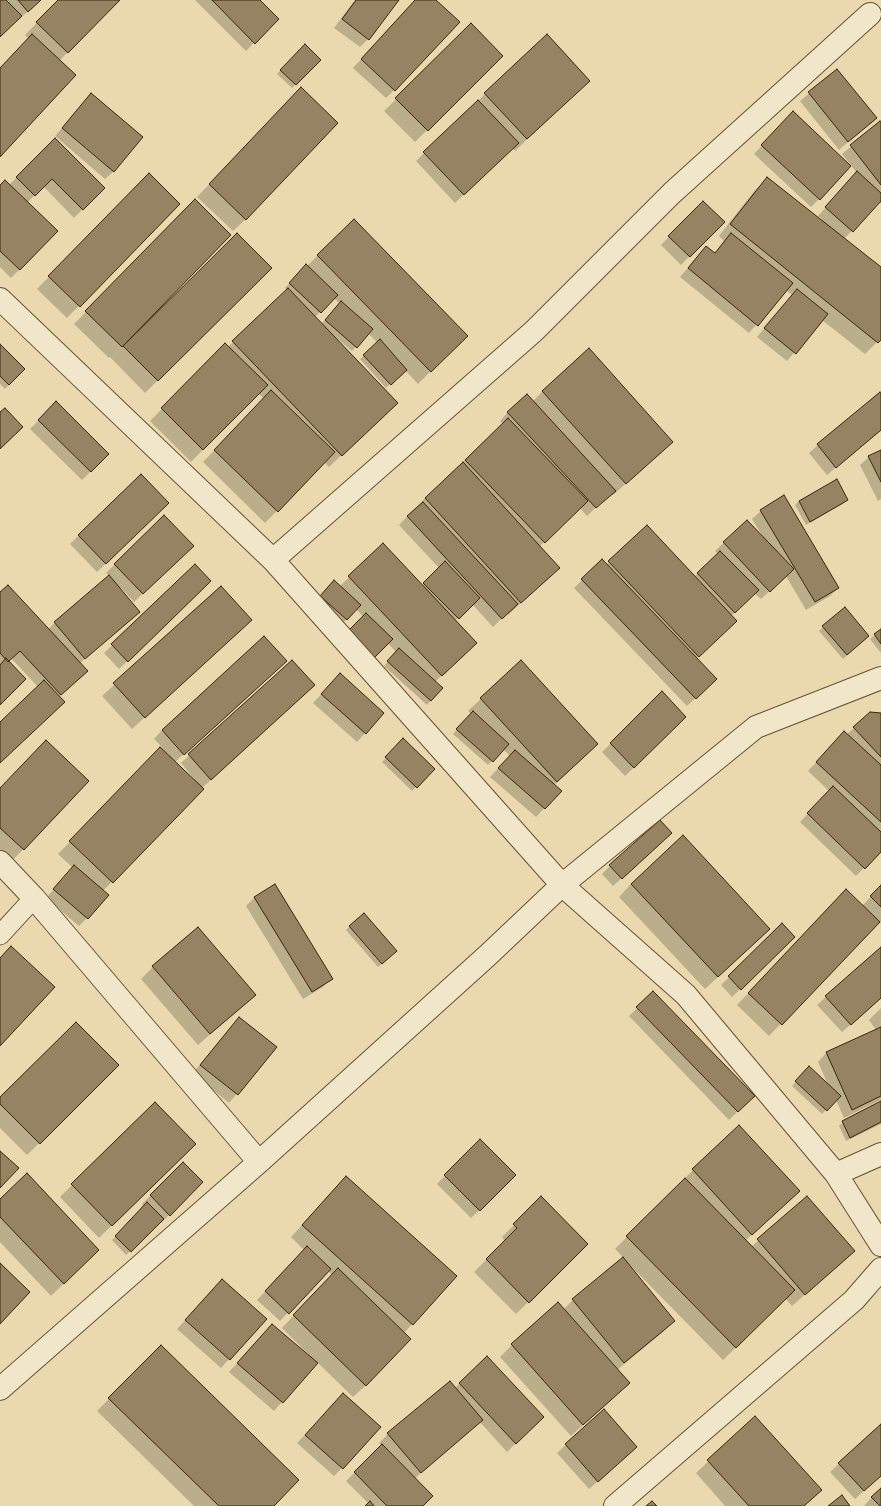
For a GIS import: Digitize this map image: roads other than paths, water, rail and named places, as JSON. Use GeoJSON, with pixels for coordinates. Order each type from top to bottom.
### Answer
{"type":"FeatureCollection","features":[{"type":"Feature","properties":{"kind":"street"},"geometry":{"type":"LineString","coordinates":[[273,560],[534,331],[672,193],[870,14]]}},
{"type":"Feature","properties":{"kind":"street"},"geometry":{"type":"LineString","coordinates":[[0,298],[273,560],[562,885],[686,995],[836,1174],[881,1245]]}},
{"type":"Feature","properties":{"kind":"street"},"geometry":{"type":"LineString","coordinates":[[0,1389],[259,1162],[487,956],[562,885],[756,727],[881,678]]}},
{"type":"Feature","properties":{"kind":"street"},"geometry":{"type":"LineString","coordinates":[[0,862],[34,898],[259,1162]]}},
{"type":"Feature","properties":{"kind":"street"},"geometry":{"type":"LineString","coordinates":[[836,1174],[881,1154]]}},
{"type":"Feature","properties":{"kind":"street"},"geometry":{"type":"LineString","coordinates":[[615,1506],[854,1300],[881,1269]]}},
{"type":"Feature","properties":{"kind":"lane"},"geometry":{"type":"LineString","coordinates":[[0,935],[34,898]]}}]}
